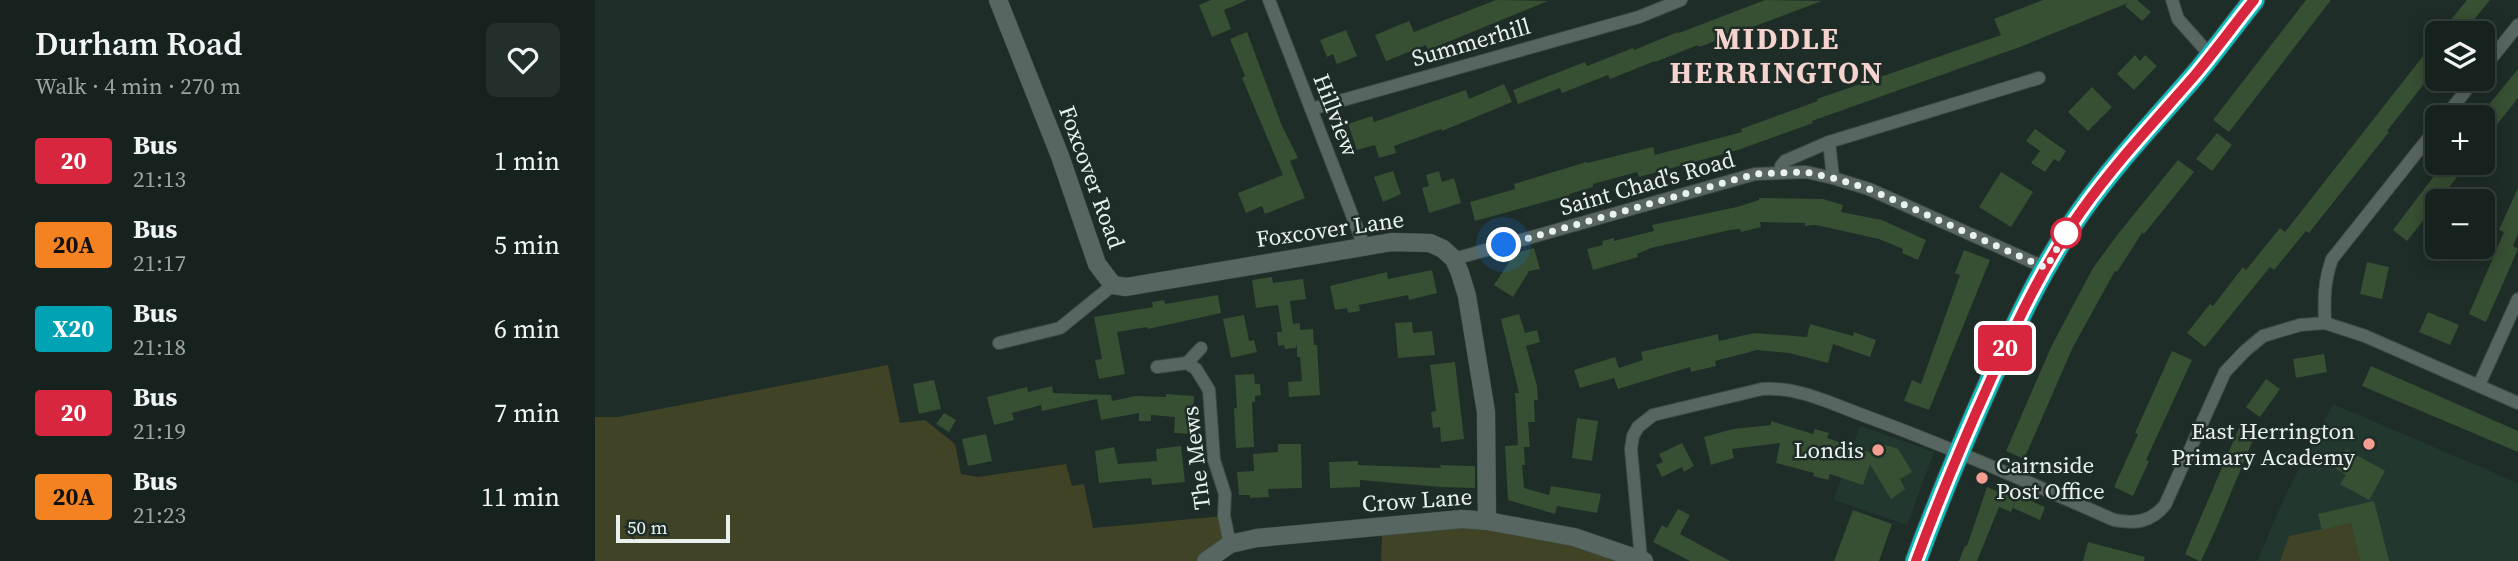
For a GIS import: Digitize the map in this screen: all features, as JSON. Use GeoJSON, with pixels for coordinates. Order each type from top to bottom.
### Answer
{"type":"FeatureCollection","features":[{"type":"Feature","properties":{"kind":"highway"},"geometry":{"type":"LineString","coordinates":[[1916,561],[1958,452],[2020,316],[2046,268],[2082,209],[2254,0]]}},
{"type":"Feature","properties":{"kind":"street","name":"Foxcover Road"},"geometry":{"type":"LineString","coordinates":[[998,0],[1060,156],[1097,264],[1113,285]]}},
{"type":"Feature","properties":{"kind":"street","name":"Hillview"},"geometry":{"type":"LineString","coordinates":[[1269,0],[1364,246]]}},
{"type":"Feature","properties":{"kind":"street","name":"Summerhill"},"geometry":{"type":"LineString","coordinates":[[1311,109],[1639,17],[1682,0]]}},
{"type":"Feature","properties":{"kind":"street"},"geometry":{"type":"LineString","coordinates":[[2172,0],[2178,19],[2210,55]]}},
{"type":"Feature","properties":{"kind":"street"},"geometry":{"type":"LineString","coordinates":[[2495,54],[2518,25]]}},
{"type":"Feature","properties":{"kind":"street"},"geometry":{"type":"LineString","coordinates":[[1781,172],[1785,161],[1829,142],[2039,78]]}},
{"type":"Feature","properties":{"kind":"street"},"geometry":{"type":"LineString","coordinates":[[2454,105],[2466,91]]}},
{"type":"Feature","properties":{"kind":"street"},"geometry":{"type":"LineString","coordinates":[[1829,142],[1833,178]]}},
{"type":"Feature","properties":{"kind":"street"},"geometry":{"type":"LineString","coordinates":[[2325,323],[2324,296],[2332,259],[2425,142]]}},
{"type":"Feature","properties":{"kind":"street","name":"Saint Chad's Road"},"geometry":{"type":"LineString","coordinates":[[1454,260],[1755,174],[1806,172],[1869,189],[2046,268]]}},
{"type":"Feature","properties":{"kind":"street","name":"Foxcover Lane"},"geometry":{"type":"LineString","coordinates":[[1113,285],[1126,287],[1392,242],[1430,243],[1443,248],[1454,260]]}},
{"type":"Feature","properties":{"kind":"street"},"geometry":{"type":"LineString","coordinates":[[1454,260],[1467,296],[1486,412],[1487,521]]}},
{"type":"Feature","properties":{"kind":"street"},"geometry":{"type":"LineString","coordinates":[[999,343],[1059,328],[1113,285]]}},
{"type":"Feature","properties":{"kind":"street"},"geometry":{"type":"LineString","coordinates":[[2479,385],[2518,299]]}},
{"type":"Feature","properties":{"kind":"street"},"geometry":{"type":"LineString","coordinates":[[1643,560],[1631,449],[1638,426],[1653,415],[1762,389],[1778,388],[1830,403],[1958,452],[2114,520],[2129,523],[2151,519],[2165,505],[2225,372],[2263,336],[2299,325],[2325,323],[2365,335],[2518,403]]}},
{"type":"Feature","properties":{"kind":"street"},"geometry":{"type":"LineString","coordinates":[[1157,367],[1187,363],[1201,348]]}},
{"type":"Feature","properties":{"kind":"street","name":"The Mews"},"geometry":{"type":"LineString","coordinates":[[1187,363],[1196,369],[1209,390],[1214,460],[1225,494],[1224,516],[1230,544]]}},
{"type":"Feature","properties":{"kind":"street","name":"Crow Lane"},"geometry":{"type":"LineString","coordinates":[[1230,544],[1282,535],[1462,519],[1574,537],[1643,560]]}},
{"type":"Feature","properties":{"kind":"street"},"geometry":{"type":"LineString","coordinates":[[1206,561],[1230,544]]}},
{"type":"Feature","properties":{"kind":"shaded area"},"geometry":{"type":"Polygon","coordinates":[[[888,365],[900,423],[925,420],[955,444],[961,474],[978,477],[1066,464],[1072,486],[1084,484],[1093,528],[1224,516],[1230,544],[1206,561],[595,561],[595,417],[618,417],[888,365]]]}},
{"type":"Feature","properties":{"kind":"shaded area","name":"East Herrington Primary Academy"},"geometry":{"type":"Polygon","coordinates":[[[2333,404],[2518,483],[2518,561],[2257,561],[2286,494],[2333,404]]]}},
{"type":"Feature","properties":{"kind":"shaded area"},"geometry":{"type":"Polygon","coordinates":[[[1860,426],[1934,452],[1907,525],[1834,500],[1860,426]]]}},
{"type":"Feature","properties":{"kind":"shaded area"},"geometry":{"type":"Polygon","coordinates":[[[2351,523],[2360,561],[2280,561],[2289,536],[2351,523]]]}},
{"type":"Feature","properties":{"kind":"shaded area"},"geometry":{"type":"Polygon","coordinates":[[[1462,526],[1526,533],[1630,561],[1381,561],[1382,534],[1462,526]]]}},
{"type":"Feature","properties":{"kind":"building"},"geometry":{"type":"Polygon","coordinates":[[[1211,0],[1247,0],[1224,10],[1231,29],[1212,37],[1199,5],[1211,0]]]}},
{"type":"Feature","properties":{"kind":"building"},"geometry":{"type":"Polygon","coordinates":[[[1496,0],[1548,1],[1428,50],[1426,45],[1386,61],[1375,35],[1409,21],[1414,32],[1496,0]]]}},
{"type":"Feature","properties":{"kind":"building"},"geometry":{"type":"Polygon","coordinates":[[[1765,0],[1822,1],[1610,79],[1608,75],[1562,93],[1560,88],[1518,104],[1513,90],[1585,62],[1587,66],[1633,48],[1634,50],[1765,0]]]}},
{"type":"Feature","properties":{"kind":"building"},"geometry":{"type":"Polygon","coordinates":[[[2043,0],[2137,0],[2151,12],[2142,21],[2125,6],[2128,3],[2020,47],[1738,150],[1639,177],[1637,172],[1593,184],[1593,187],[1570,195],[1475,221],[1470,202],[1515,189],[1514,184],[1586,162],[1653,147],[1655,155],[1742,132],[1741,129],[1818,101],[1817,99],[2001,35],[1994,19],[2043,0]]]}},
{"type":"Feature","properties":{"kind":"building"},"geometry":{"type":"Polygon","coordinates":[[[2306,0],[2331,0],[2229,132],[2213,120],[2306,0]]]}},
{"type":"Feature","properties":{"kind":"building"},"geometry":{"type":"Polygon","coordinates":[[[2467,0],[2490,0],[2473,21],[2450,21],[2467,0]]]}},
{"type":"Feature","properties":{"kind":"building"},"geometry":{"type":"Polygon","coordinates":[[[1346,30],[1357,56],[1337,64],[1333,54],[1327,57],[1320,40],[1346,30]]]}},
{"type":"Feature","properties":{"kind":"building"},"geometry":{"type":"Polygon","coordinates":[[[1247,32],[1282,126],[1298,158],[1290,161],[1305,198],[1265,214],[1262,206],[1246,213],[1238,193],[1283,175],[1242,78],[1245,76],[1230,39],[1247,32]]]}},
{"type":"Feature","properties":{"kind":"building"},"geometry":{"type":"Polygon","coordinates":[[[2425,54],[2425,83],[2309,233],[2306,231],[2274,270],[2270,267],[2205,347],[2187,333],[2210,304],[2213,306],[2243,267],[2246,270],[2280,228],[2285,232],[2425,54]]]}},
{"type":"Feature","properties":{"kind":"building"},"geometry":{"type":"Polygon","coordinates":[[[2135,55],[2140,61],[2145,55],[2157,66],[2134,90],[2117,74],[2135,55]]]}},
{"type":"Feature","properties":{"kind":"building"},"geometry":{"type":"Polygon","coordinates":[[[2518,69],[2518,98],[2495,127],[2495,105],[2489,105],[2518,69]]]}},
{"type":"Feature","properties":{"kind":"building"},"geometry":{"type":"Polygon","coordinates":[[[1504,84],[1512,102],[1442,131],[1441,129],[1394,146],[1396,153],[1379,158],[1375,145],[1357,150],[1348,124],[1372,116],[1374,122],[1466,90],[1469,99],[1504,84]]]}},
{"type":"Feature","properties":{"kind":"building"},"geometry":{"type":"Polygon","coordinates":[[[2092,87],[2112,107],[2088,131],[2068,112],[2092,87]]]}},
{"type":"Feature","properties":{"kind":"building"},"geometry":{"type":"Polygon","coordinates":[[[2035,129],[2066,151],[2059,162],[2054,159],[2045,172],[2031,163],[2040,151],[2026,141],[2035,129]]]}},
{"type":"Feature","properties":{"kind":"building"},"geometry":{"type":"Polygon","coordinates":[[[2217,133],[2232,145],[2212,171],[2196,159],[2217,133]]]}},
{"type":"Feature","properties":{"kind":"building"},"geometry":{"type":"Polygon","coordinates":[[[2178,160],[2194,172],[2144,234],[2142,233],[2117,272],[2115,271],[2073,347],[2024,459],[2006,451],[2052,345],[2093,268],[2178,160]]]}},
{"type":"Feature","properties":{"kind":"building"},"geometry":{"type":"Polygon","coordinates":[[[1393,171],[1401,194],[1383,202],[1374,177],[1393,171]]]}},
{"type":"Feature","properties":{"kind":"building"},"geometry":{"type":"Polygon","coordinates":[[[1439,171],[1442,182],[1454,178],[1461,203],[1429,213],[1422,188],[1429,186],[1426,175],[1439,171]]]}},
{"type":"Feature","properties":{"kind":"building"},"geometry":{"type":"Polygon","coordinates":[[[2001,172],[2033,192],[2011,227],[1979,207],[2001,172]]]}},
{"type":"Feature","properties":{"kind":"building"},"geometry":{"type":"Polygon","coordinates":[[[2435,175],[2459,175],[2448,189],[2425,189],[2425,218],[2407,241],[2393,230],[2435,175]]]}},
{"type":"Feature","properties":{"kind":"building"},"geometry":{"type":"Polygon","coordinates":[[[2518,188],[2518,234],[2513,246],[2518,249],[2486,322],[2469,314],[2492,259],[2495,259],[2504,232],[2499,230],[2518,188]]]}},
{"type":"Feature","properties":{"kind":"building"},"geometry":{"type":"Polygon","coordinates":[[[1759,198],[1823,199],[1843,205],[1841,212],[1882,220],[1926,240],[1918,260],[1902,253],[1903,249],[1879,239],[1816,225],[1805,226],[1805,223],[1760,222],[1761,227],[1741,232],[1740,229],[1730,230],[1651,248],[1637,254],[1638,257],[1593,270],[1587,249],[1603,245],[1602,241],[1614,238],[1614,241],[1654,231],[1652,225],[1737,207],[1759,198]]]}},
{"type":"Feature","properties":{"kind":"building"},"geometry":{"type":"Polygon","coordinates":[[[1534,248],[1540,269],[1529,271],[1513,297],[1494,285],[1515,253],[1534,248]]]}},
{"type":"Feature","properties":{"kind":"building"},"geometry":{"type":"Polygon","coordinates":[[[1964,250],[1990,260],[1929,410],[1904,401],[1912,380],[1921,384],[1960,275],[1955,273],[1964,250]]]}},
{"type":"Feature","properties":{"kind":"building"},"geometry":{"type":"Polygon","coordinates":[[[2367,262],[2389,267],[2382,299],[2360,294],[2367,262]]]}},
{"type":"Feature","properties":{"kind":"building"},"geometry":{"type":"Polygon","coordinates":[[[1432,270],[1437,293],[1409,300],[1408,295],[1359,305],[1360,311],[1348,313],[1347,308],[1335,310],[1330,286],[1387,272],[1388,279],[1432,270]]]}},
{"type":"Feature","properties":{"kind":"building"},"geometry":{"type":"Polygon","coordinates":[[[1272,277],[1273,283],[1303,279],[1306,299],[1290,301],[1293,324],[1300,323],[1300,330],[1313,329],[1314,345],[1317,345],[1320,395],[1289,397],[1288,382],[1302,381],[1297,344],[1296,348],[1285,349],[1284,345],[1278,346],[1277,332],[1282,332],[1278,305],[1256,308],[1252,280],[1272,277]]]}},
{"type":"Feature","properties":{"kind":"building"},"geometry":{"type":"Polygon","coordinates":[[[1218,295],[1221,313],[1148,329],[1117,332],[1125,374],[1099,379],[1095,360],[1102,359],[1094,317],[1153,307],[1152,302],[1164,300],[1165,304],[1218,295]]]}},
{"type":"Feature","properties":{"kind":"building"},"geometry":{"type":"Polygon","coordinates":[[[2428,312],[2459,325],[2450,345],[2419,332],[2428,312]]]}},
{"type":"Feature","properties":{"kind":"building"},"geometry":{"type":"Polygon","coordinates":[[[1519,314],[1525,333],[1537,330],[1540,342],[1526,346],[1538,400],[1534,400],[1535,422],[1528,422],[1530,447],[1524,447],[1524,488],[1549,495],[1551,486],[1601,494],[1597,513],[1557,506],[1555,514],[1508,500],[1505,446],[1518,445],[1515,393],[1519,393],[1501,319],[1519,314]]]}},
{"type":"Feature","properties":{"kind":"building"},"geometry":{"type":"Polygon","coordinates":[[[1244,315],[1249,341],[1254,340],[1257,352],[1231,358],[1223,319],[1244,315]]]}},
{"type":"Feature","properties":{"kind":"building"},"geometry":{"type":"Polygon","coordinates":[[[1412,322],[1413,333],[1432,331],[1435,355],[1398,358],[1395,323],[1412,322]]]}},
{"type":"Feature","properties":{"kind":"building"},"geometry":{"type":"Polygon","coordinates":[[[1810,324],[1853,336],[1854,332],[1876,340],[1870,357],[1833,344],[1828,363],[1789,353],[1757,350],[1715,361],[1716,366],[1691,372],[1690,367],[1618,389],[1614,378],[1580,388],[1574,370],[1615,357],[1619,368],[1643,360],[1641,352],[1718,334],[1719,341],[1754,333],[1807,337],[1810,324]]]}},
{"type":"Feature","properties":{"kind":"building"},"geometry":{"type":"Polygon","coordinates":[[[2172,351],[2192,360],[2146,460],[2149,461],[2133,496],[2114,487],[2172,351]]]}},
{"type":"Feature","properties":{"kind":"building"},"geometry":{"type":"Polygon","coordinates":[[[2324,354],[2327,372],[2296,378],[2293,359],[2324,354]]]}},
{"type":"Feature","properties":{"kind":"building"},"geometry":{"type":"Polygon","coordinates":[[[1455,362],[1464,439],[1441,442],[1440,427],[1433,428],[1431,412],[1436,411],[1430,365],[1455,362]]]}},
{"type":"Feature","properties":{"kind":"building"},"geometry":{"type":"Polygon","coordinates":[[[2371,366],[2518,431],[2518,452],[2362,386],[2371,366]]]}},
{"type":"Feature","properties":{"kind":"building"},"geometry":{"type":"Polygon","coordinates":[[[1254,374],[1255,384],[1260,384],[1261,395],[1255,396],[1255,402],[1252,402],[1254,447],[1236,448],[1235,375],[1254,374]]]}},
{"type":"Feature","properties":{"kind":"building"},"geometry":{"type":"Polygon","coordinates":[[[2266,379],[2280,389],[2260,417],[2246,407],[2266,379]]]}},
{"type":"Feature","properties":{"kind":"building"},"geometry":{"type":"Polygon","coordinates":[[[934,380],[941,409],[919,414],[913,384],[934,380]]]}},
{"type":"Feature","properties":{"kind":"building"},"geometry":{"type":"Polygon","coordinates":[[[1052,386],[1053,393],[1111,395],[1112,401],[1136,396],[1166,397],[1166,394],[1194,396],[1191,434],[1174,433],[1175,417],[1151,415],[1151,421],[1139,421],[1139,413],[1101,420],[1097,399],[1042,411],[1041,405],[1012,413],[1014,420],[994,425],[987,397],[1027,387],[1028,392],[1052,386]]]}},
{"type":"Feature","properties":{"kind":"building"},"geometry":{"type":"Polygon","coordinates":[[[944,413],[956,420],[949,432],[936,424],[944,413]]]}},
{"type":"Feature","properties":{"kind":"building"},"geometry":{"type":"Polygon","coordinates":[[[1577,418],[1598,421],[1592,461],[1572,458],[1577,418]]]}},
{"type":"Feature","properties":{"kind":"building"},"geometry":{"type":"Polygon","coordinates":[[[1771,421],[1813,434],[1815,429],[1829,433],[1827,438],[1872,453],[1876,442],[1898,449],[1912,472],[1900,479],[1905,489],[1891,499],[1870,464],[1863,485],[1830,474],[1828,480],[1813,476],[1814,473],[1776,463],[1780,443],[1732,449],[1734,458],[1711,465],[1704,437],[1733,429],[1771,425],[1771,421]]]}},
{"type":"Feature","properties":{"kind":"building"},"geometry":{"type":"Polygon","coordinates":[[[2239,428],[2255,435],[2215,531],[2199,561],[2185,554],[2239,428]]]}},
{"type":"Feature","properties":{"kind":"building"},"geometry":{"type":"Polygon","coordinates":[[[986,434],[992,461],[968,466],[962,439],[986,434]]]}},
{"type":"Feature","properties":{"kind":"building"},"geometry":{"type":"Polygon","coordinates":[[[1682,443],[1694,466],[1684,472],[1682,467],[1662,477],[1656,465],[1663,462],[1659,454],[1682,443]]]}},
{"type":"Feature","properties":{"kind":"building"},"geometry":{"type":"Polygon","coordinates":[[[1278,444],[1301,444],[1302,488],[1268,489],[1269,497],[1250,498],[1250,495],[1239,495],[1237,472],[1254,471],[1253,454],[1278,452],[1278,444]]]}},
{"type":"Feature","properties":{"kind":"building"},"geometry":{"type":"Polygon","coordinates":[[[1181,446],[1185,482],[1152,485],[1151,478],[1099,483],[1095,451],[1114,447],[1118,464],[1157,461],[1156,449],[1181,446]]]}},
{"type":"Feature","properties":{"kind":"building"},"geometry":{"type":"Polygon","coordinates":[[[2346,449],[2385,471],[2369,500],[2340,484],[2346,475],[2335,468],[2346,449]]]}},
{"type":"Feature","properties":{"kind":"building"},"geometry":{"type":"Polygon","coordinates":[[[1358,461],[1358,465],[1441,468],[1440,465],[1475,466],[1475,488],[1360,480],[1360,487],[1330,488],[1329,462],[1358,461]]]}},
{"type":"Feature","properties":{"kind":"building"},"geometry":{"type":"Polygon","coordinates":[[[1987,487],[2016,499],[2011,512],[1999,507],[1977,561],[1959,561],[1967,546],[1987,487]]]}},
{"type":"Feature","properties":{"kind":"building"},"geometry":{"type":"Polygon","coordinates":[[[2017,495],[2045,507],[2040,520],[2013,508],[2017,495]]]}},
{"type":"Feature","properties":{"kind":"building"},"geometry":{"type":"Polygon","coordinates":[[[2374,501],[2389,561],[2360,561],[2351,523],[2322,530],[2318,514],[2374,501]]]}},
{"type":"Feature","properties":{"kind":"building"},"geometry":{"type":"Polygon","coordinates":[[[1678,509],[1690,515],[1680,534],[1730,561],[1690,561],[1653,542],[1662,525],[1667,528],[1678,509]]]}},
{"type":"Feature","properties":{"kind":"building"},"geometry":{"type":"Polygon","coordinates":[[[1853,510],[1892,524],[1879,561],[1834,561],[1853,510]]]}},
{"type":"Feature","properties":{"kind":"building"},"geometry":{"type":"Polygon","coordinates":[[[2088,542],[2145,557],[2144,561],[2083,561],[2088,542]]]}},
{"type":"Feature","properties":{"kind":"bus line","name":"20"},"geometry":{"type":"LineString","coordinates":[[1916,561],[1958,452],[2000,359],[2020,316],[2066,233],[2140,136],[2197,73],[2254,0]]}},
{"type":"Feature","properties":{"kind":"place","name":"East Herrington Primary Academy"},"geometry":{"type":"Point","coordinates":[2369,444]}},
{"type":"Feature","properties":{"kind":"place","name":"Londis"},"geometry":{"type":"Point","coordinates":[1878,450]}},
{"type":"Feature","properties":{"kind":"place","name":"Cairnside Post Office"},"geometry":{"type":"Point","coordinates":[1982,478]}},
{"type":"Feature","properties":{"kind":"district","name":"MIDDLE HERRINGTON"},"geometry":{"type":"Point","coordinates":[1777,56]}},
{"type":"Feature","properties":{"kind":"route"},"geometry":{"type":"LineString","coordinates":[[1504,245],[1755,174],[1781,172],[1806,172],[1869,189],[2046,268],[2066,233]]}}]}
